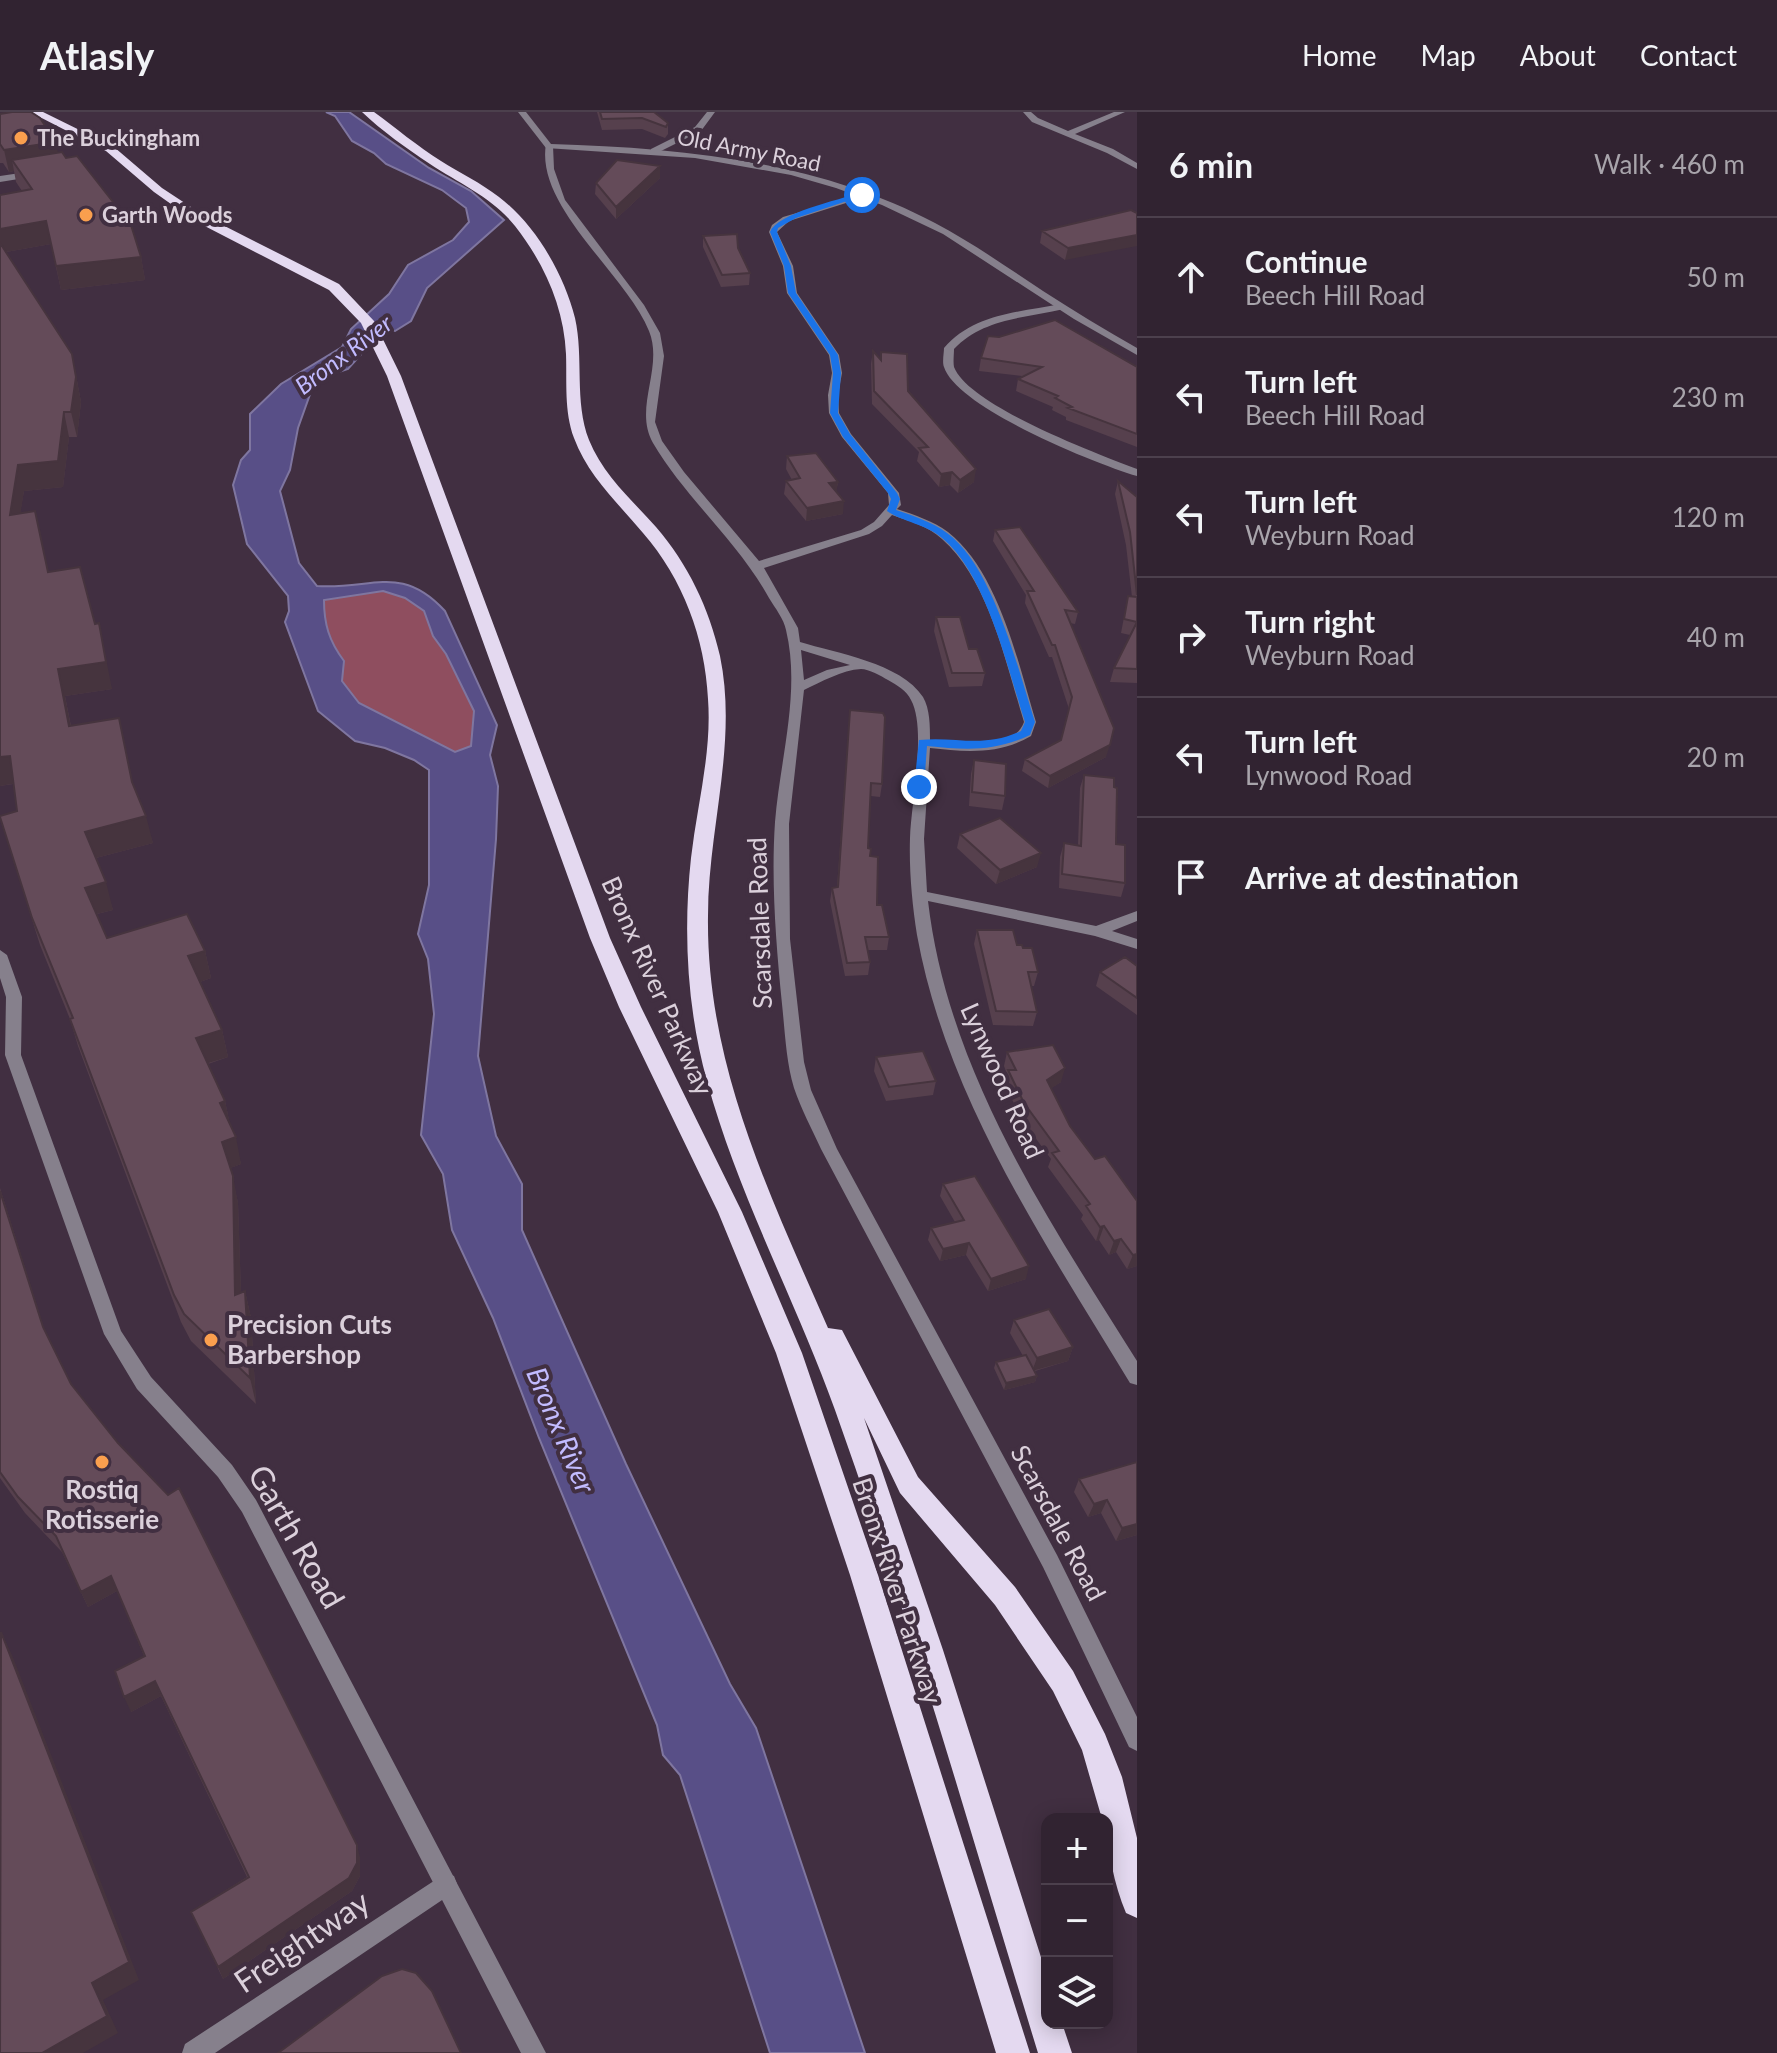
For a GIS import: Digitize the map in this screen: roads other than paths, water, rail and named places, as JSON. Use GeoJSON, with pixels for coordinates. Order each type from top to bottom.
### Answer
{"type":"FeatureCollection","features":[{"type":"Feature","properties":{"kind":"highway","name":"Bronx River Parkway"},"geometry":{"type":"LineString","coordinates":[[35,112],[110,149],[158,190],[199,218],[334,287],[363,317],[377,339],[394,376],[595,925],[630,1007],[724,1198],[789,1353],[880,1627],[1013,2053]]}},
{"type":"Feature","properties":{"kind":"highway","name":"Bronx River Parkway"},"geometry":{"type":"LineString","coordinates":[[367,112],[423,154],[496,200],[525,232],[567,311],[572,339],[572,403],[588,454],[610,488],[660,541],[695,604],[714,673],[718,725],[698,891],[702,1001],[717,1077],[729,1117],[822,1340],[861,1446],[1055,2053]]}},
{"type":"Feature","properties":{"kind":"highway"},"geometry":{"type":"LineString","coordinates":[[782,1245],[868,1400],[909,1485],[1014,1608],[1063,1681],[1095,1744],[1107,1777],[1137,1902]]}},
{"type":"Feature","properties":{"kind":"street"},"geometry":{"type":"LineString","coordinates":[[522,112],[549,146]]}},
{"type":"Feature","properties":{"kind":"street"},"geometry":{"type":"LineString","coordinates":[[654,151],[698,129],[711,112]]}},
{"type":"Feature","properties":{"kind":"street"},"geometry":{"type":"LineString","coordinates":[[1027,112],[1035,120],[1110,151],[1137,167]]}},
{"type":"Feature","properties":{"kind":"street"},"geometry":{"type":"LineString","coordinates":[[1067,134],[1121,112]]}},
{"type":"Feature","properties":{"kind":"street","name":"Old Army Road"},"geometry":{"type":"LineString","coordinates":[[549,146],[654,151],[777,171],[862,195],[945,231],[1061,307],[1137,352]]}},
{"type":"Feature","properties":{"kind":"street","name":"Scarsdale Road"},"geometry":{"type":"LineString","coordinates":[[549,146],[552,180],[561,200],[641,307],[655,333],[659,356],[650,413],[653,432],[680,474],[757,566],[792,628],[797,688],[782,824],[782,894],[791,1032],[803,1090],[829,1149],[1057,1574],[1137,1740]]}},
{"type":"Feature","properties":{"kind":"street"},"geometry":{"type":"LineString","coordinates":[[0,179],[45,172]]}},
{"type":"Feature","properties":{"kind":"street"},"geometry":{"type":"LineString","coordinates":[[757,566],[865,532],[891,511],[895,499],[846,435],[834,413],[837,373],[834,355],[792,293],[788,266],[773,232],[786,219],[862,195]]}},
{"type":"Feature","properties":{"kind":"street"},"geometry":{"type":"LineString","coordinates":[[1061,307],[990,323],[969,331],[949,348],[949,367],[969,389],[1023,424],[1137,473]]}},
{"type":"Feature","properties":{"kind":"street"},"geometry":{"type":"LineString","coordinates":[[891,511],[938,530],[964,557],[992,606],[1030,722],[1026,733],[1004,744],[967,747],[922,743]]}},
{"type":"Feature","properties":{"kind":"street","name":"Lynwood Road"},"geometry":{"type":"LineString","coordinates":[[793,644],[898,680],[912,691],[922,713],[917,841],[920,895],[930,958],[958,1055],[1033,1204],[1137,1377]]}},
{"type":"Feature","properties":{"kind":"street"},"geometry":{"type":"LineString","coordinates":[[797,688],[831,673],[862,667]]}},
{"type":"Feature","properties":{"kind":"street"},"geometry":{"type":"LineString","coordinates":[[920,895],[1097,931],[1137,944]]}},
{"type":"Feature","properties":{"kind":"street"},"geometry":{"type":"LineString","coordinates":[[1097,931],[1137,916]]}},
{"type":"Feature","properties":{"kind":"street","name":"Garth Road"},"geometry":{"type":"LineString","coordinates":[[0,955],[14,997],[4,1053],[113,1334],[144,1383],[225,1471],[249,1506],[534,2053]]}},
{"type":"Feature","properties":{"kind":"street","name":"Freightway"},"geometry":{"type":"LineString","coordinates":[[194,2053],[446,1884]]}},
{"type":"Feature","properties":{"kind":"water","name":"Bronx River"},"geometry":{"type":"Polygon","coordinates":[[[326,112],[349,112],[429,168],[471,191],[504,220],[427,288],[411,321],[395,331],[383,328],[363,343],[365,350],[348,369],[327,376],[313,386],[298,428],[290,470],[280,491],[299,563],[317,586],[400,583],[429,596],[445,611],[497,725],[490,755],[498,786],[496,839],[478,1056],[496,1136],[522,1184],[522,1230],[626,1464],[730,1684],[756,1728],[865,2053],[770,2053],[680,1775],[663,1755],[657,1725],[493,1318],[452,1230],[443,1174],[421,1135],[434,1014],[428,959],[418,934],[429,885],[429,770],[385,748],[355,741],[318,711],[285,622],[289,611],[288,596],[247,544],[233,485],[241,460],[250,450],[250,414],[281,384],[342,347],[351,329],[389,294],[408,265],[453,240],[469,222],[466,208],[442,190],[386,164],[352,141],[335,116],[326,112]],[[383,591],[324,600],[328,632],[344,661],[342,681],[359,703],[455,752],[471,746],[474,711],[446,654],[433,636],[424,611],[405,598],[383,591]]]}},
{"type":"Feature","properties":{"kind":"place","name":"The Buckingham"},"geometry":{"type":"Point","coordinates":[21,138]}},
{"type":"Feature","properties":{"kind":"place","name":"Garth Woods"},"geometry":{"type":"Point","coordinates":[86,215]}},
{"type":"Feature","properties":{"kind":"place","name":"Precision Cuts Barbershop"},"geometry":{"type":"Point","coordinates":[211,1340]}},
{"type":"Feature","properties":{"kind":"place","name":"Rostiq Rotisserie"},"geometry":{"type":"Point","coordinates":[102,1462]}}]}
